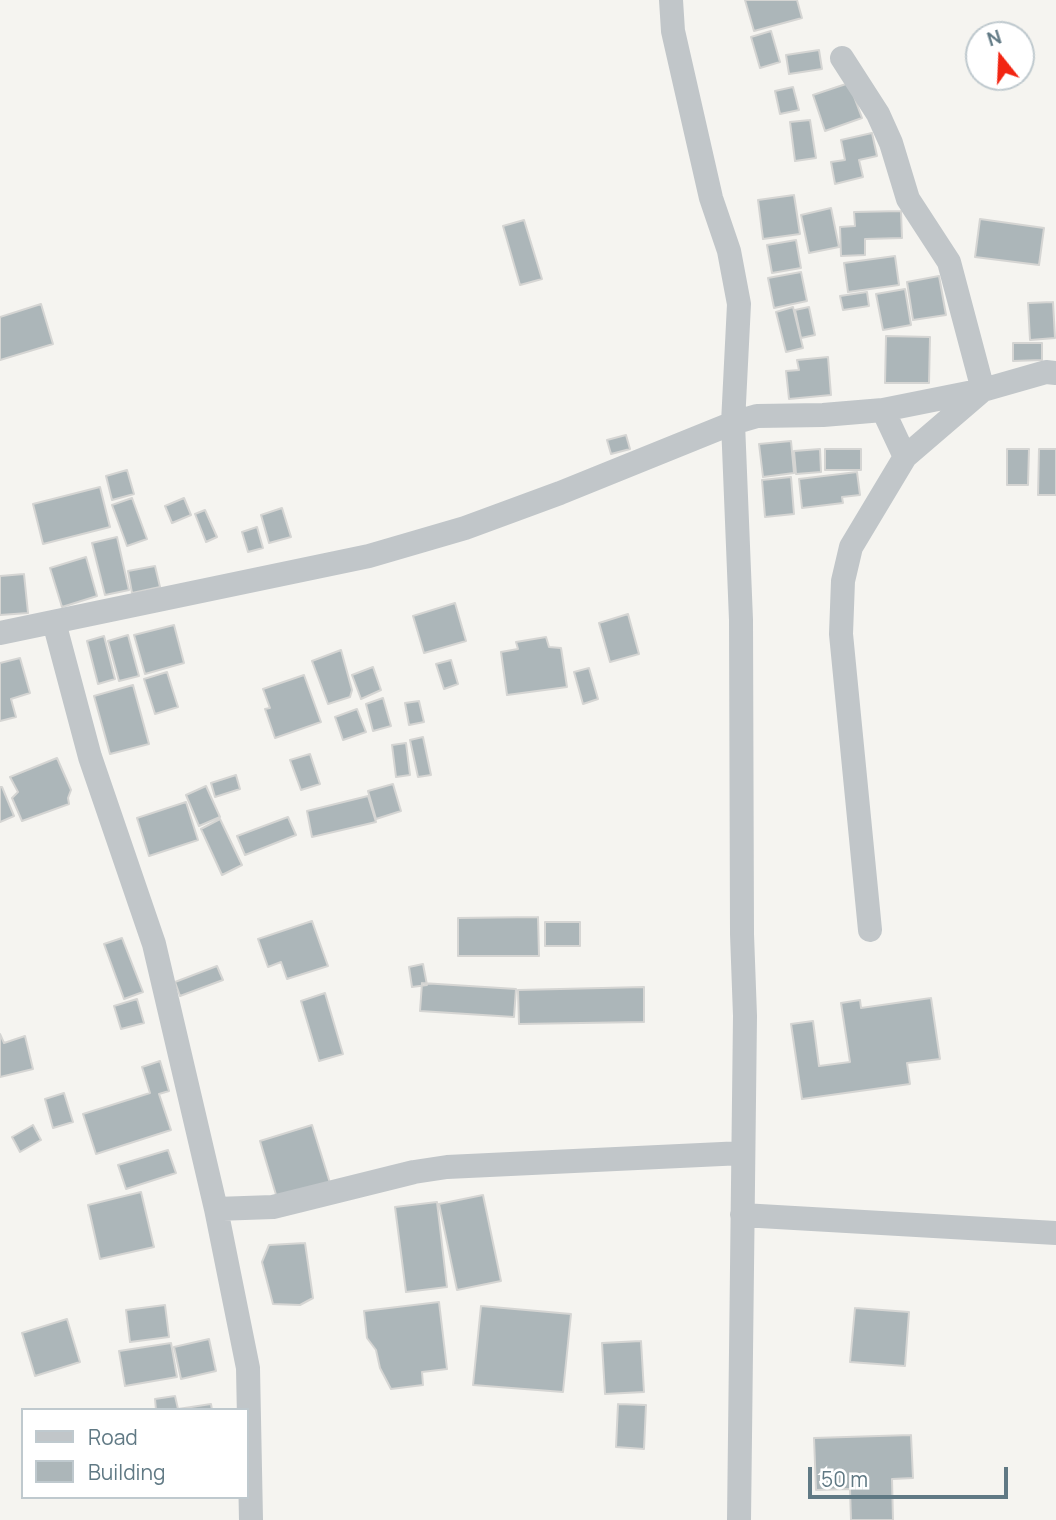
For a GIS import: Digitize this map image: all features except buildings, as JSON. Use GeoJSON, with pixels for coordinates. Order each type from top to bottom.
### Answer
{"type":"FeatureCollection","features":[{"type":"Feature","properties":{"kind":"street"},"geometry":{"type":"LineString","coordinates":[[671,0],[673,31],[711,198],[729,251],[739,304],[733,423],[741,620],[742,934],[745,1016],[739,1520]]}},
{"type":"Feature","properties":{"kind":"street"},"geometry":{"type":"LineString","coordinates":[[842,58],[878,114],[891,143],[908,199],[949,262],[984,390]]}},
{"type":"Feature","properties":{"kind":"street"},"geometry":{"type":"LineString","coordinates":[[0,633],[369,556],[465,528],[757,416],[823,415],[883,410],[984,390],[1046,372],[1056,373]]}},
{"type":"Feature","properties":{"kind":"street"},"geometry":{"type":"LineString","coordinates":[[870,930],[841,635],[843,581],[851,547],[905,457],[984,390]]}},
{"type":"Feature","properties":{"kind":"street"},"geometry":{"type":"LineString","coordinates":[[883,410],[905,457]]}},
{"type":"Feature","properties":{"kind":"street"},"geometry":{"type":"LineString","coordinates":[[54,622],[90,757],[154,944],[216,1209],[248,1368],[251,1520]]}},
{"type":"Feature","properties":{"kind":"street"},"geometry":{"type":"LineString","coordinates":[[216,1209],[273,1207],[414,1172],[447,1167],[743,1153]]}},
{"type":"Feature","properties":{"kind":"street"},"geometry":{"type":"LineString","coordinates":[[743,1215],[1056,1233]]}}]}
